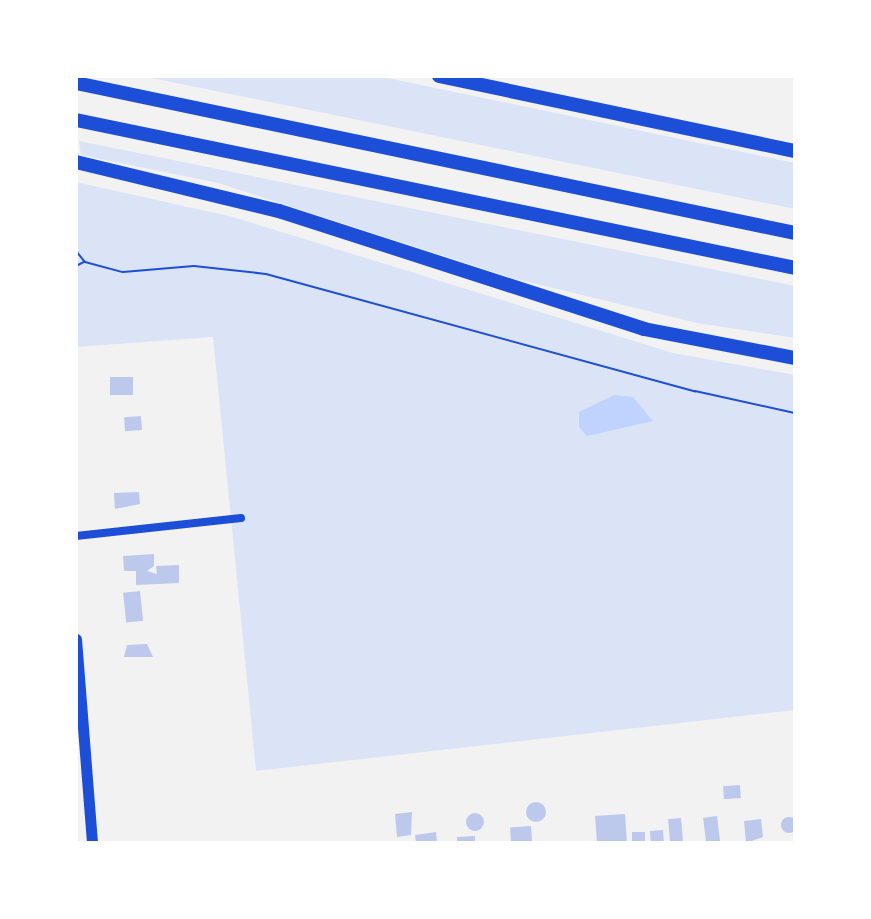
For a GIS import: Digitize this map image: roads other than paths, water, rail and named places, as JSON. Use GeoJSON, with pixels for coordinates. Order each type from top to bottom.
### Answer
{"type":"FeatureCollection","features":[{"type":"Feature","properties":{"kind":"highway"},"geometry":{"type":"LineString","coordinates":[[439,76],[795,151]]}},
{"type":"Feature","properties":{"kind":"highway"},"geometry":{"type":"LineString","coordinates":[[76,83],[795,233]]}},
{"type":"Feature","properties":{"kind":"highway"},"geometry":{"type":"LineString","coordinates":[[78,120],[795,268]]}},
{"type":"Feature","properties":{"kind":"highway"},"geometry":{"type":"LineString","coordinates":[[76,162],[264,207],[644,329],[795,358]]}},
{"type":"Feature","properties":{"kind":"main road"},"geometry":{"type":"LineString","coordinates":[[76,639],[81,755],[92,843]]}},
{"type":"Feature","properties":{"kind":"street"},"geometry":{"type":"LineString","coordinates":[[76,536],[241,518]]}},
{"type":"Feature","properties":{"kind":"water"},"geometry":{"type":"Polygon","coordinates":[[[614,395],[633,397],[653,421],[587,436],[579,427],[579,412],[614,395]]]}}]}
